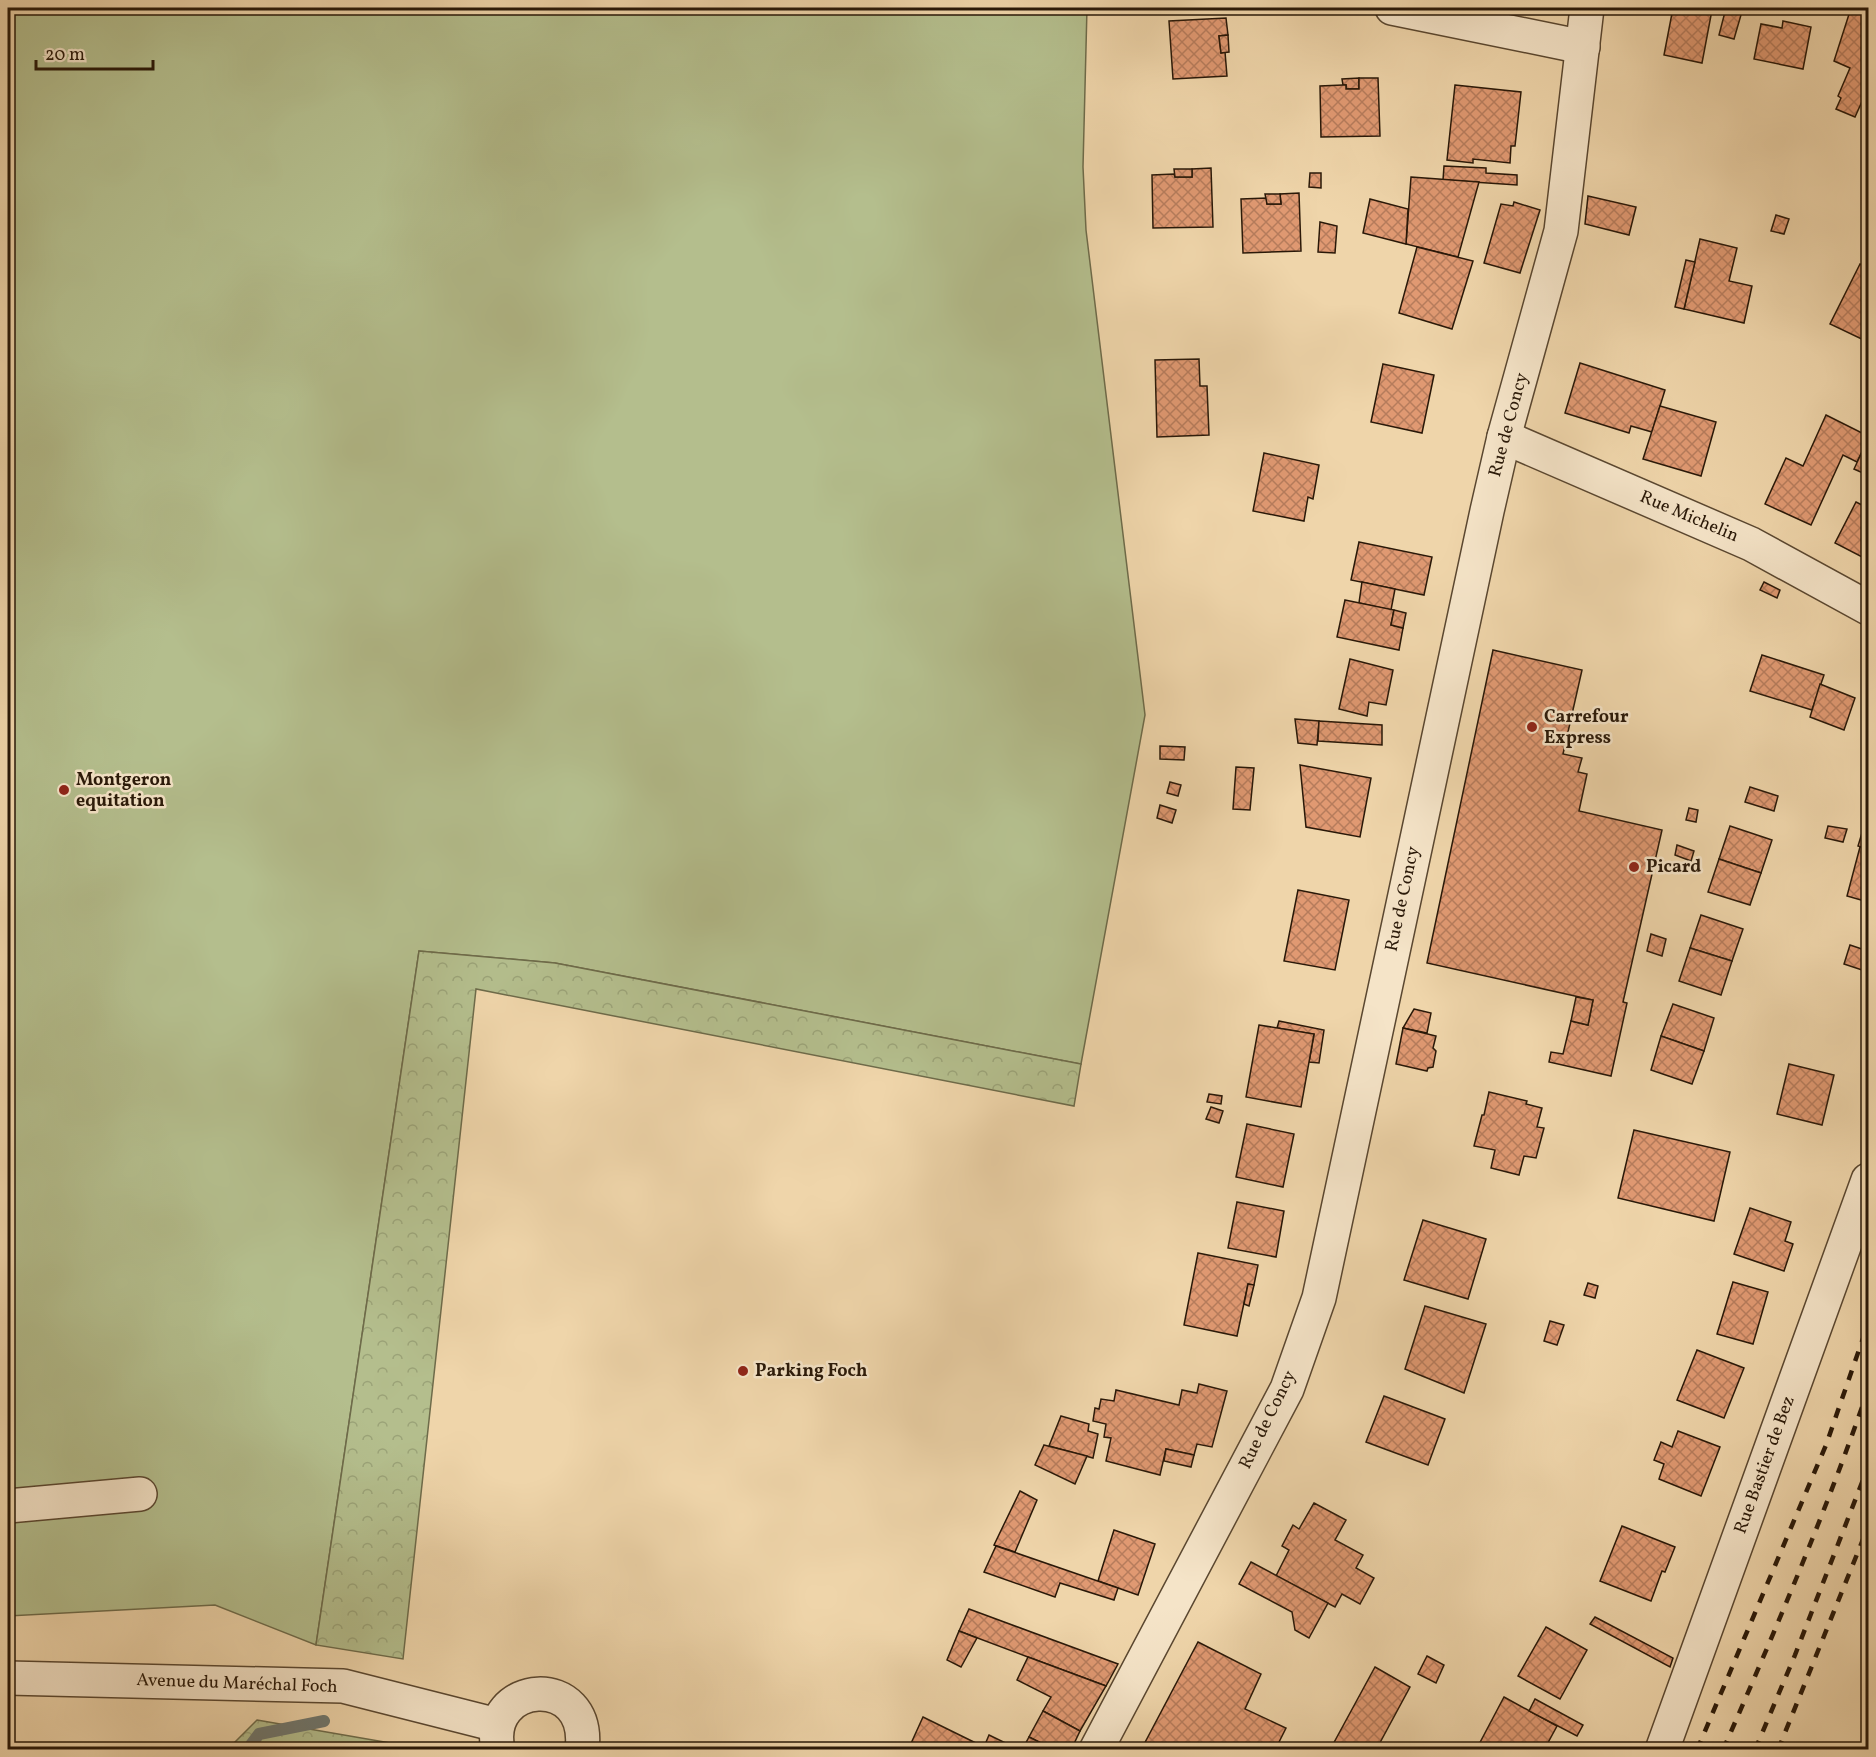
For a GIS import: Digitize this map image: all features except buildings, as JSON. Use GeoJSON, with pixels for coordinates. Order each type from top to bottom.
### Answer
{"type":"FeatureCollection","features":[{"type":"Feature","properties":{"kind":"street"},"geometry":{"type":"LineString","coordinates":[[1392,8],[1583,47]]}},
{"type":"Feature","properties":{"kind":"street","name":"Rue de Concy"},"geometry":{"type":"LineString","coordinates":[[1096,1749],[1287,1389],[1319,1298],[1457,646],[1504,437],[1561,231],[1587,8]]}},
{"type":"Feature","properties":{"kind":"street","name":"Rue Michelin"},"geometry":{"type":"LineString","coordinates":[[1504,437],[1750,544],[1869,608]]}},
{"type":"Feature","properties":{"kind":"street","name":"Rue Bastier de Bez"},"geometry":{"type":"LineString","coordinates":[[1662,1749],[1869,1180]]}},
{"type":"Feature","properties":{"kind":"street"},"geometry":{"type":"LineString","coordinates":[[8,1506],[140,1494]]}},
{"type":"Feature","properties":{"kind":"street","name":"Avenue du Maréchal Foch"},"geometry":{"type":"LineString","coordinates":[[8,1678],[343,1686],[498,1737],[504,1711],[516,1701],[530,1694],[545,1694],[560,1698],[572,1708],[580,1720],[583,1736],[582,1749]]}},
{"type":"Feature","properties":{"kind":"green space"},"geometry":{"type":"Polygon","coordinates":[[[8,8],[1087,8],[1083,167],[1086,230],[1145,715],[1081,1064],[555,963],[419,951],[316,1645],[215,1605],[8,1616],[8,8]]]}},
{"type":"Feature","properties":{"kind":"green space"},"geometry":{"type":"Polygon","coordinates":[[[419,951],[555,963],[1081,1064],[1074,1106],[476,989],[403,1659],[316,1645],[419,951]]]}},
{"type":"Feature","properties":{"kind":"green space"},"geometry":{"type":"Polygon","coordinates":[[[257,1720],[425,1749],[228,1749],[257,1720]]]}},
{"type":"Feature","properties":{"kind":"waterway"},"geometry":{"type":"LineString","coordinates":[[247,1750],[259,1734],[324,1721]]}},
{"type":"Feature","properties":{"kind":"railway"},"geometry":{"type":"LineString","coordinates":[[1697,1750],[1826,1445],[1868,1324]]}},
{"type":"Feature","properties":{"kind":"railway"},"geometry":{"type":"LineString","coordinates":[[1723,1750],[1781,1616],[1868,1390]]}},
{"type":"Feature","properties":{"kind":"railway"},"geometry":{"type":"LineString","coordinates":[[1755,1750],[1795,1655],[1868,1467]]}},
{"type":"Feature","properties":{"kind":"railway"},"geometry":{"type":"LineString","coordinates":[[1778,1750],[1868,1527]]}},
{"type":"Feature","properties":{"kind":"place","name":"Carrefour Express"},"geometry":{"type":"Point","coordinates":[1532,727]}},
{"type":"Feature","properties":{"kind":"place","name":"Montgeron equitation"},"geometry":{"type":"Point","coordinates":[64,790]}},
{"type":"Feature","properties":{"kind":"place","name":"Picard"},"geometry":{"type":"Point","coordinates":[1634,867]}},
{"type":"Feature","properties":{"kind":"place","name":"Parking Foch"},"geometry":{"type":"Point","coordinates":[743,1371]}}]}
